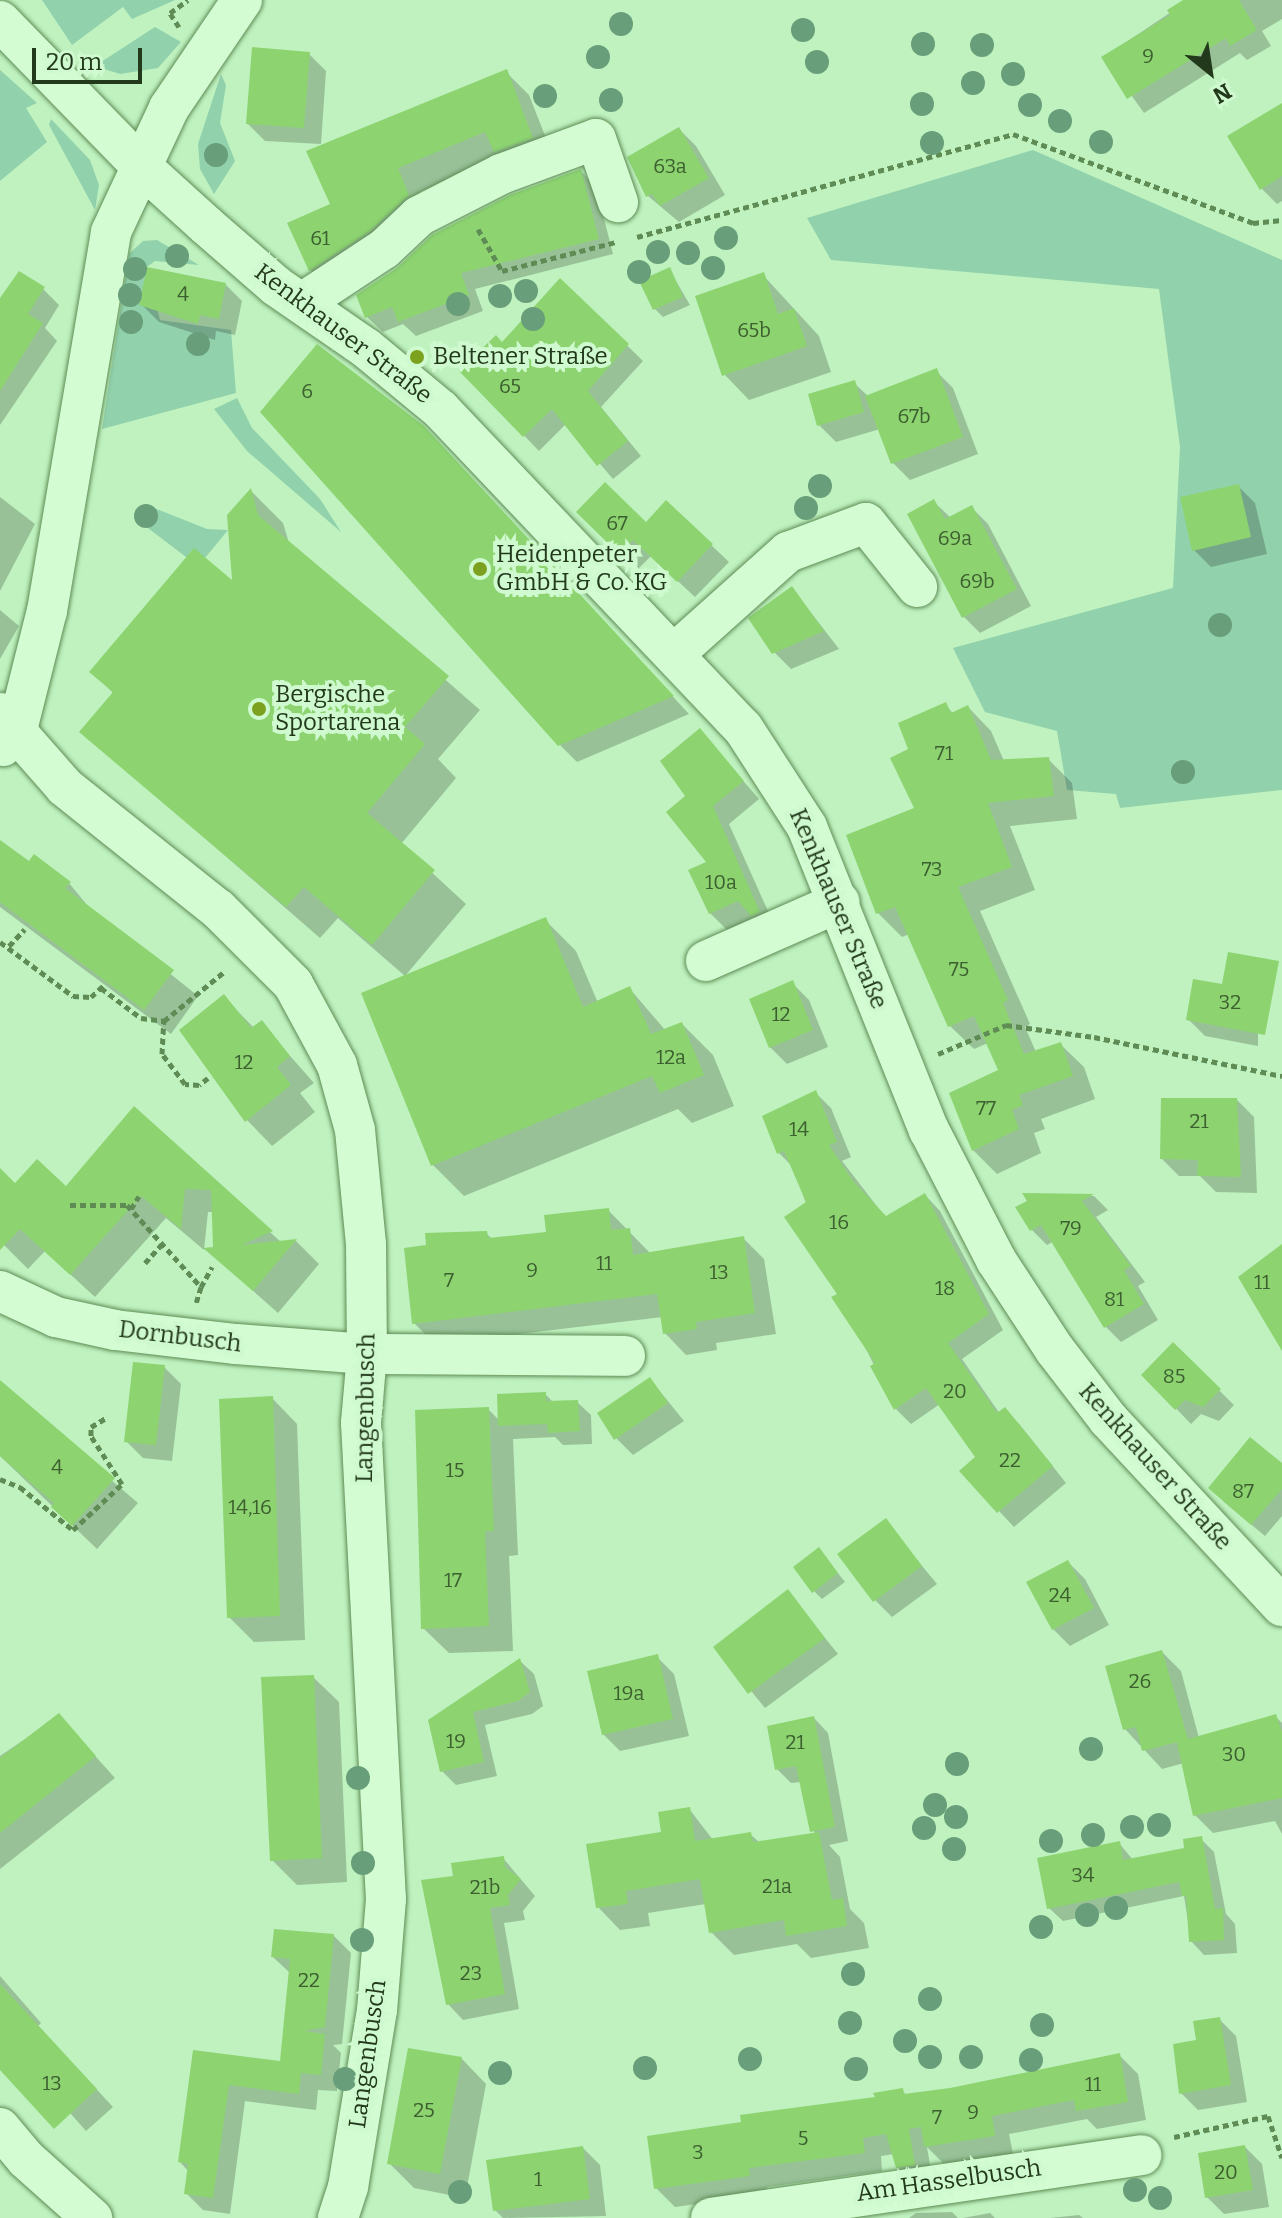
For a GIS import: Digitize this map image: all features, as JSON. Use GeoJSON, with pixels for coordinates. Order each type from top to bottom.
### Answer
{"type":"FeatureCollection","features":[{"type":"Feature","properties":{"kind":"street"},"geometry":{"type":"LineString","coordinates":[[6,731],[56,566],[102,265],[111,232],[169,108],[242,0]]}},
{"type":"Feature","properties":{"kind":"street","name":"Kenkhauser Straße"},"geometry":{"type":"LineString","coordinates":[[0,21],[143,168],[302,303],[410,381],[440,409],[675,653],[771,766],[807,827],[840,902],[904,1069],[974,1221],[1055,1350],[1156,1474],[1282,1606]]}},
{"type":"Feature","properties":{"kind":"street"},"geometry":{"type":"LineString","coordinates":[[302,303],[384,249],[419,216],[501,174],[596,139],[624,227]]}},
{"type":"Feature","properties":{"kind":"street"},"geometry":{"type":"LineString","coordinates":[[675,653],[788,552],[866,523],[917,587]]}},
{"type":"Feature","properties":{"kind":"street","name":"Langenbusch"},"geometry":{"type":"LineString","coordinates":[[6,731],[65,787],[255,943],[308,1007],[347,1094],[360,1163],[367,1354],[361,1423],[386,1899],[377,2010],[348,2187],[338,2218]]}},
{"type":"Feature","properties":{"kind":"street"},"geometry":{"type":"LineString","coordinates":[[706,961],[840,902]]}},
{"type":"Feature","properties":{"kind":"street","name":"Dornbusch"},"geometry":{"type":"LineString","coordinates":[[0,1291],[56,1317],[190,1339],[367,1354],[625,1356]]}},
{"type":"Feature","properties":{"kind":"street"},"geometry":{"type":"LineString","coordinates":[[0,2128],[26,2159],[92,2218]]}},
{"type":"Feature","properties":{"kind":"street","name":"Am Hasselbusch"},"geometry":{"type":"LineString","coordinates":[[711,2218],[1141,2155]]}},
{"type":"Feature","properties":{"kind":"path"},"geometry":{"type":"LineString","coordinates":[[459,196],[502,271],[624,227],[1013,134],[1253,223],[1282,220]]}},
{"type":"Feature","properties":{"kind":"path"},"geometry":{"type":"LineString","coordinates":[[9,946],[25,929]]}},
{"type":"Feature","properties":{"kind":"path"},"geometry":{"type":"LineString","coordinates":[[0,942],[73,996],[91,997],[102,986],[141,1018],[164,1021]]}},
{"type":"Feature","properties":{"kind":"path"},"geometry":{"type":"LineString","coordinates":[[208,1078],[199,1085],[185,1084],[162,1054],[164,1021],[255,943]]}},
{"type":"Feature","properties":{"kind":"path"},"geometry":{"type":"LineString","coordinates":[[904,1069],[1006,1025],[1094,1037],[1282,1076]]}},
{"type":"Feature","properties":{"kind":"path"},"geometry":{"type":"LineString","coordinates":[[131,1209],[139,1196]]}},
{"type":"Feature","properties":{"kind":"path"},"geometry":{"type":"LineString","coordinates":[[70,1205],[131,1209],[201,1287]]}},
{"type":"Feature","properties":{"kind":"path"},"geometry":{"type":"LineString","coordinates":[[145,1263],[162,1244]]}},
{"type":"Feature","properties":{"kind":"path"},"geometry":{"type":"LineString","coordinates":[[190,1339],[201,1287],[212,1267]]}},
{"type":"Feature","properties":{"kind":"path"},"geometry":{"type":"LineString","coordinates":[[0,1479],[20,1487],[73,1530],[122,1484],[91,1436],[91,1427],[106,1418]]}},
{"type":"Feature","properties":{"kind":"path"},"geometry":{"type":"LineString","coordinates":[[1141,2155],[1184,2132],[1268,2116],[1282,2158]]}},
{"type":"Feature","properties":{"kind":"green space"},"geometry":{"type":"Polygon","coordinates":[[[42,0],[175,0],[132,19],[123,7],[72,45],[42,0]]]}},
{"type":"Feature","properties":{"kind":"green space"},"geometry":{"type":"Polygon","coordinates":[[[155,27],[181,42],[158,68],[120,74],[95,66],[155,27]]]}},
{"type":"Feature","properties":{"kind":"green space"},"geometry":{"type":"Polygon","coordinates":[[[0,70],[37,103],[26,108],[47,142],[0,181],[0,70]]]}},
{"type":"Feature","properties":{"kind":"green space"},"geometry":{"type":"Polygon","coordinates":[[[221,74],[226,85],[220,123],[235,161],[214,194],[200,169],[198,144],[221,74]]]}},
{"type":"Feature","properties":{"kind":"green space"},"geometry":{"type":"Polygon","coordinates":[[[51,119],[90,160],[99,185],[95,210],[49,125],[51,119]]]}},
{"type":"Feature","properties":{"kind":"green space"},"geometry":{"type":"Polygon","coordinates":[[[1033,150],[1282,260],[1282,790],[1120,808],[1116,794],[1067,790],[1057,731],[985,712],[953,648],[1173,588],[1180,447],[1159,289],[831,260],[807,218],[1033,150]]]}},
{"type":"Feature","properties":{"kind":"green space"},"geometry":{"type":"Polygon","coordinates":[[[157,240],[199,265],[155,261],[147,267],[160,320],[231,330],[236,393],[102,429],[129,254],[143,241],[157,240]]]}},
{"type":"Feature","properties":{"kind":"green space"},"geometry":{"type":"Polygon","coordinates":[[[237,398],[252,428],[320,499],[341,532],[247,451],[214,409],[237,398]]]}},
{"type":"Feature","properties":{"kind":"green space"},"geometry":{"type":"Polygon","coordinates":[[[149,506],[207,529],[228,530],[205,558],[186,557],[136,519],[149,506]]]}},
{"type":"Feature","properties":{"kind":"building"},"geometry":{"type":"Polygon","coordinates":[[[1183,0],[1239,0],[1257,30],[1230,46],[1226,38],[1127,99],[1101,57],[1170,15],[1167,10],[1183,0]]]}},
{"type":"Feature","properties":{"kind":"building"},"geometry":{"type":"Polygon","coordinates":[[[252,47],[310,52],[304,128],[246,124],[252,47]]]}},
{"type":"Feature","properties":{"kind":"building"},"geometry":{"type":"Polygon","coordinates":[[[507,69],[533,138],[494,152],[485,132],[398,168],[409,195],[370,231],[309,271],[287,223],[330,204],[306,151],[507,69]]]}},
{"type":"Feature","properties":{"kind":"building"},"geometry":{"type":"Polygon","coordinates":[[[1282,103],[1282,176],[1260,190],[1227,136],[1282,103]]]}},
{"type":"Feature","properties":{"kind":"building"},"geometry":{"type":"Polygon","coordinates":[[[679,127],[709,178],[660,206],[652,194],[646,197],[627,157],[679,127]]]}},
{"type":"Feature","properties":{"kind":"building"},"geometry":{"type":"Polygon","coordinates":[[[581,169],[599,239],[461,273],[469,295],[398,322],[392,307],[365,318],[356,295],[397,268],[432,235],[510,195],[581,169]]]}},
{"type":"Feature","properties":{"kind":"building"},"geometry":{"type":"Polygon","coordinates":[[[147,267],[226,283],[219,319],[200,315],[198,324],[139,305],[147,267]]]}},
{"type":"Feature","properties":{"kind":"building"},"geometry":{"type":"Polygon","coordinates":[[[670,267],[683,297],[653,310],[639,281],[670,267]]]}},
{"type":"Feature","properties":{"kind":"building"},"geometry":{"type":"Polygon","coordinates":[[[19,271],[45,287],[28,314],[43,323],[0,391],[0,298],[19,271]]]}},
{"type":"Feature","properties":{"kind":"building"},"geometry":{"type":"Polygon","coordinates":[[[764,272],[778,314],[794,308],[807,346],[722,376],[695,296],[764,272]]]}},
{"type":"Feature","properties":{"kind":"building"},"geometry":{"type":"Polygon","coordinates":[[[560,278],[629,344],[588,391],[628,441],[597,466],[552,409],[523,437],[459,371],[496,335],[502,342],[560,278]]]}},
{"type":"Feature","properties":{"kind":"building","name":"Heidenpeter GmbH & Co. KG"},"geometry":{"type":"Polygon","coordinates":[[[317,344],[424,426],[674,696],[558,746],[260,412],[317,344]]]}},
{"type":"Feature","properties":{"kind":"building"},"geometry":{"type":"Polygon","coordinates":[[[937,368],[963,437],[891,464],[865,396],[937,368]]]}},
{"type":"Feature","properties":{"kind":"building"},"geometry":{"type":"Polygon","coordinates":[[[855,380],[864,412],[817,426],[808,394],[855,380]]]}},
{"type":"Feature","properties":{"kind":"building"},"geometry":{"type":"Polygon","coordinates":[[[605,482],[646,522],[666,500],[713,544],[677,582],[633,540],[619,554],[576,512],[605,482]]]}},
{"type":"Feature","properties":{"kind":"building"},"geometry":{"type":"Polygon","coordinates":[[[1239,484],[1251,537],[1192,551],[1180,497],[1239,484]]]}},
{"type":"Feature","properties":{"kind":"building","name":"Bergische Sportarena"},"geometry":{"type":"Polygon","coordinates":[[[251,488],[258,515],[449,676],[405,727],[425,744],[367,813],[435,870],[372,945],[304,887],[286,907],[79,732],[113,692],[89,672],[194,548],[232,580],[227,515],[251,488]]]}},
{"type":"Feature","properties":{"kind":"building"},"geometry":{"type":"Polygon","coordinates":[[[934,499],[945,519],[972,505],[1017,589],[962,618],[907,514],[934,499]]]}},
{"type":"Feature","properties":{"kind":"building"},"geometry":{"type":"Polygon","coordinates":[[[792,586],[824,631],[772,654],[748,618],[792,586]]]}},
{"type":"Feature","properties":{"kind":"building"},"geometry":{"type":"Polygon","coordinates":[[[946,702],[951,713],[968,705],[991,760],[1049,757],[1054,796],[988,803],[1012,867],[958,887],[1008,1000],[1003,1003],[1024,1054],[1061,1042],[1073,1076],[1019,1095],[1023,1105],[1012,1110],[1019,1129],[972,1151],[949,1093],[998,1070],[974,1016],[948,1027],[895,907],[876,914],[846,835],[914,808],[890,758],[908,749],[898,723],[946,702]]]}},
{"type":"Feature","properties":{"kind":"building"},"geometry":{"type":"Polygon","coordinates":[[[700,728],[744,781],[713,806],[760,912],[751,916],[738,901],[709,914],[688,870],[706,862],[666,812],[685,796],[660,761],[700,728]]]}},
{"type":"Feature","properties":{"kind":"building"},"geometry":{"type":"Polygon","coordinates":[[[0,840],[29,861],[34,854],[71,882],[65,888],[174,970],[144,1010],[0,902],[0,840]]]}},
{"type":"Feature","properties":{"kind":"building"},"geometry":{"type":"Polygon","coordinates":[[[546,917],[583,1007],[630,986],[651,1034],[682,1022],[704,1075],[660,1093],[652,1076],[431,1166],[361,993],[546,917]]]}},
{"type":"Feature","properties":{"kind":"building"},"geometry":{"type":"Polygon","coordinates":[[[1228,952],[1279,961],[1265,1035],[1186,1020],[1193,979],[1222,984],[1228,952]]]}},
{"type":"Feature","properties":{"kind":"building"},"geometry":{"type":"Polygon","coordinates":[[[793,980],[813,1030],[769,1048],[749,999],[793,980]]]}},
{"type":"Feature","properties":{"kind":"building"},"geometry":{"type":"Polygon","coordinates":[[[224,994],[251,1028],[262,1020],[290,1056],[277,1067],[291,1085],[245,1122],[179,1030],[224,994]]]}},
{"type":"Feature","properties":{"kind":"building"},"geometry":{"type":"Polygon","coordinates":[[[816,1090],[837,1142],[829,1145],[853,1181],[886,1216],[925,1193],[989,1314],[948,1343],[997,1413],[1005,1407],[1053,1466],[997,1513],[959,1471],[975,1457],[926,1388],[894,1410],[870,1366],[875,1363],[831,1297],[837,1294],[784,1217],[806,1202],[784,1151],[777,1154],[762,1116],[816,1090]]]}},
{"type":"Feature","properties":{"kind":"building"},"geometry":{"type":"Polygon","coordinates":[[[1161,1098],[1237,1098],[1241,1177],[1197,1176],[1198,1160],[1160,1159],[1161,1098]]]}},
{"type":"Feature","properties":{"kind":"building"},"geometry":{"type":"Polygon","coordinates":[[[134,1106],[273,1231],[241,1245],[297,1239],[253,1291],[203,1248],[213,1247],[211,1190],[185,1189],[181,1229],[141,1196],[70,1275],[20,1229],[0,1250],[0,1168],[15,1183],[37,1159],[66,1186],[134,1106]]]}},
{"type":"Feature","properties":{"kind":"building"},"geometry":{"type":"Polygon","coordinates":[[[1022,1193],[1094,1194],[1082,1201],[1131,1266],[1124,1270],[1144,1304],[1104,1328],[1041,1225],[1030,1231],[1015,1207],[1027,1201],[1022,1193]]]}},
{"type":"Feature","properties":{"kind":"building"},"geometry":{"type":"Polygon","coordinates":[[[609,1208],[611,1230],[630,1228],[633,1255],[744,1236],[755,1313],[696,1322],[697,1329],[663,1334],[657,1294],[412,1324],[404,1248],[426,1245],[425,1233],[487,1231],[488,1238],[546,1232],[544,1215],[609,1208]]]}},
{"type":"Feature","properties":{"kind":"building"},"geometry":{"type":"Polygon","coordinates":[[[1282,1244],[1282,1351],[1238,1277],[1282,1244]]]}},
{"type":"Feature","properties":{"kind":"building"},"geometry":{"type":"Polygon","coordinates":[[[1173,1342],[1221,1389],[1203,1407],[1185,1400],[1175,1410],[1141,1375],[1173,1342]]]}},
{"type":"Feature","properties":{"kind":"building"},"geometry":{"type":"Polygon","coordinates":[[[133,1362],[165,1365],[156,1445],[124,1442],[133,1362]]]}},
{"type":"Feature","properties":{"kind":"building"},"geometry":{"type":"Polygon","coordinates":[[[650,1377],[668,1403],[614,1440],[597,1413],[650,1377]]]}},
{"type":"Feature","properties":{"kind":"building"},"geometry":{"type":"Polygon","coordinates":[[[0,1380],[115,1478],[72,1526],[51,1507],[54,1503],[0,1456],[0,1380]]]}},
{"type":"Feature","properties":{"kind":"building"},"geometry":{"type":"Polygon","coordinates":[[[546,1392],[546,1401],[578,1400],[580,1431],[548,1433],[547,1424],[498,1426],[497,1394],[546,1392]]]}},
{"type":"Feature","properties":{"kind":"building"},"geometry":{"type":"Polygon","coordinates":[[[273,1396],[280,1616],[227,1618],[219,1399],[273,1396]]]}},
{"type":"Feature","properties":{"kind":"building"},"geometry":{"type":"Polygon","coordinates":[[[489,1407],[494,1531],[485,1531],[489,1626],[421,1629],[415,1410],[489,1407]]]}},
{"type":"Feature","properties":{"kind":"building"},"geometry":{"type":"Polygon","coordinates":[[[1250,1437],[1282,1463],[1282,1489],[1251,1525],[1208,1488],[1250,1437]]]}},
{"type":"Feature","properties":{"kind":"building"},"geometry":{"type":"Polygon","coordinates":[[[886,1518],[922,1566],[873,1602],[837,1554],[886,1518]]]}},
{"type":"Feature","properties":{"kind":"building"},"geometry":{"type":"Polygon","coordinates":[[[819,1547],[838,1573],[812,1593],[793,1567],[819,1547]]]}},
{"type":"Feature","properties":{"kind":"building"},"geometry":{"type":"Polygon","coordinates":[[[1068,1560],[1094,1608],[1052,1630],[1026,1582],[1068,1560]]]}},
{"type":"Feature","properties":{"kind":"building"},"geometry":{"type":"Polygon","coordinates":[[[788,1589],[825,1638],[748,1694],[713,1647],[788,1589]]]}},
{"type":"Feature","properties":{"kind":"building"},"geometry":{"type":"Polygon","coordinates":[[[1162,1650],[1188,1739],[1276,1714],[1282,1732],[1282,1798],[1193,1816],[1177,1743],[1182,1741],[1142,1751],[1136,1727],[1123,1730],[1105,1666],[1162,1650]]]}},
{"type":"Feature","properties":{"kind":"building"},"geometry":{"type":"Polygon","coordinates":[[[658,1654],[673,1719],[602,1735],[587,1671],[658,1654]]]}},
{"type":"Feature","properties":{"kind":"building"},"geometry":{"type":"Polygon","coordinates":[[[520,1658],[530,1692],[518,1701],[473,1712],[484,1762],[440,1772],[428,1720],[520,1658]]]}},
{"type":"Feature","properties":{"kind":"building"},"geometry":{"type":"Polygon","coordinates":[[[314,1675],[322,1858],[270,1861],[261,1677],[314,1675]]]}},
{"type":"Feature","properties":{"kind":"building"},"geometry":{"type":"Polygon","coordinates":[[[59,1713],[96,1756],[0,1833],[0,1758],[59,1713]]]}},
{"type":"Feature","properties":{"kind":"building"},"geometry":{"type":"Polygon","coordinates":[[[814,1716],[835,1827],[810,1832],[796,1766],[775,1770],[767,1726],[814,1716]]]}},
{"type":"Feature","properties":{"kind":"building"},"geometry":{"type":"Polygon","coordinates":[[[690,1807],[695,1841],[751,1832],[753,1842],[819,1832],[832,1900],[843,1898],[847,1926],[786,1936],[784,1920],[709,1933],[700,1879],[626,1891],[628,1904],[596,1908],[586,1844],[661,1832],[658,1812],[690,1807]]]}},
{"type":"Feature","properties":{"kind":"building"},"geometry":{"type":"Polygon","coordinates":[[[1202,1836],[1215,1909],[1223,1908],[1224,1940],[1189,1942],[1186,1896],[1182,1896],[1179,1882],[1047,1909],[1037,1858],[1120,1841],[1123,1860],[1184,1848],[1183,1839],[1202,1836]]]}},
{"type":"Feature","properties":{"kind":"building"},"geometry":{"type":"Polygon","coordinates":[[[504,1856],[505,1867],[521,1879],[508,1895],[510,1905],[490,1908],[505,1994],[446,2005],[421,1880],[453,1876],[451,1863],[504,1856]]]}},
{"type":"Feature","properties":{"kind":"building"},"geometry":{"type":"Polygon","coordinates":[[[274,1929],[334,1934],[325,2027],[304,2031],[325,2034],[321,2075],[301,2073],[299,2094],[229,2085],[213,2198],[184,2194],[188,2164],[178,2162],[193,2050],[280,2061],[290,1959],[271,1957],[274,1929]]]}},
{"type":"Feature","properties":{"kind":"building"},"geometry":{"type":"Polygon","coordinates":[[[0,1984],[97,2089],[54,2129],[0,2070],[0,1984]]]}},
{"type":"Feature","properties":{"kind":"building"},"geometry":{"type":"Polygon","coordinates":[[[1220,2017],[1231,2085],[1179,2094],[1173,2044],[1196,2040],[1193,2021],[1220,2017]]]}},
{"type":"Feature","properties":{"kind":"building"},"geometry":{"type":"Polygon","coordinates":[[[408,2048],[462,2057],[440,2174],[387,2164],[408,2048]]]}},
{"type":"Feature","properties":{"kind":"building"},"geometry":{"type":"Polygon","coordinates":[[[1120,2053],[1128,2102],[1076,2111],[1074,2100],[992,2116],[995,2136],[924,2147],[921,2127],[909,2129],[915,2165],[896,2168],[886,2134],[863,2138],[865,2153],[749,2168],[750,2176],[654,2189],[647,2136],[741,2122],[740,2115],[875,2097],[873,2093],[903,2088],[904,2094],[950,2088],[1120,2053]]]}},
{"type":"Feature","properties":{"kind":"building"},"geometry":{"type":"Polygon","coordinates":[[[1245,2145],[1253,2190],[1205,2198],[1198,2153],[1245,2145]]]}},
{"type":"Feature","properties":{"kind":"building"},"geometry":{"type":"Polygon","coordinates":[[[583,2146],[590,2199],[493,2211],[486,2160],[583,2146]]]}},
{"type":"Feature","properties":{"kind":"place","name":"Beltener Straße"},"geometry":{"type":"Point","coordinates":[417,357]}},
{"type":"Feature","properties":{"kind":"place","name":"Heidenpeter GmbH & Co. KG"},"geometry":{"type":"Point","coordinates":[480,569]}},
{"type":"Feature","properties":{"kind":"place","name":"Bergische Sportarena"},"geometry":{"type":"Point","coordinates":[259,709]}}]}
